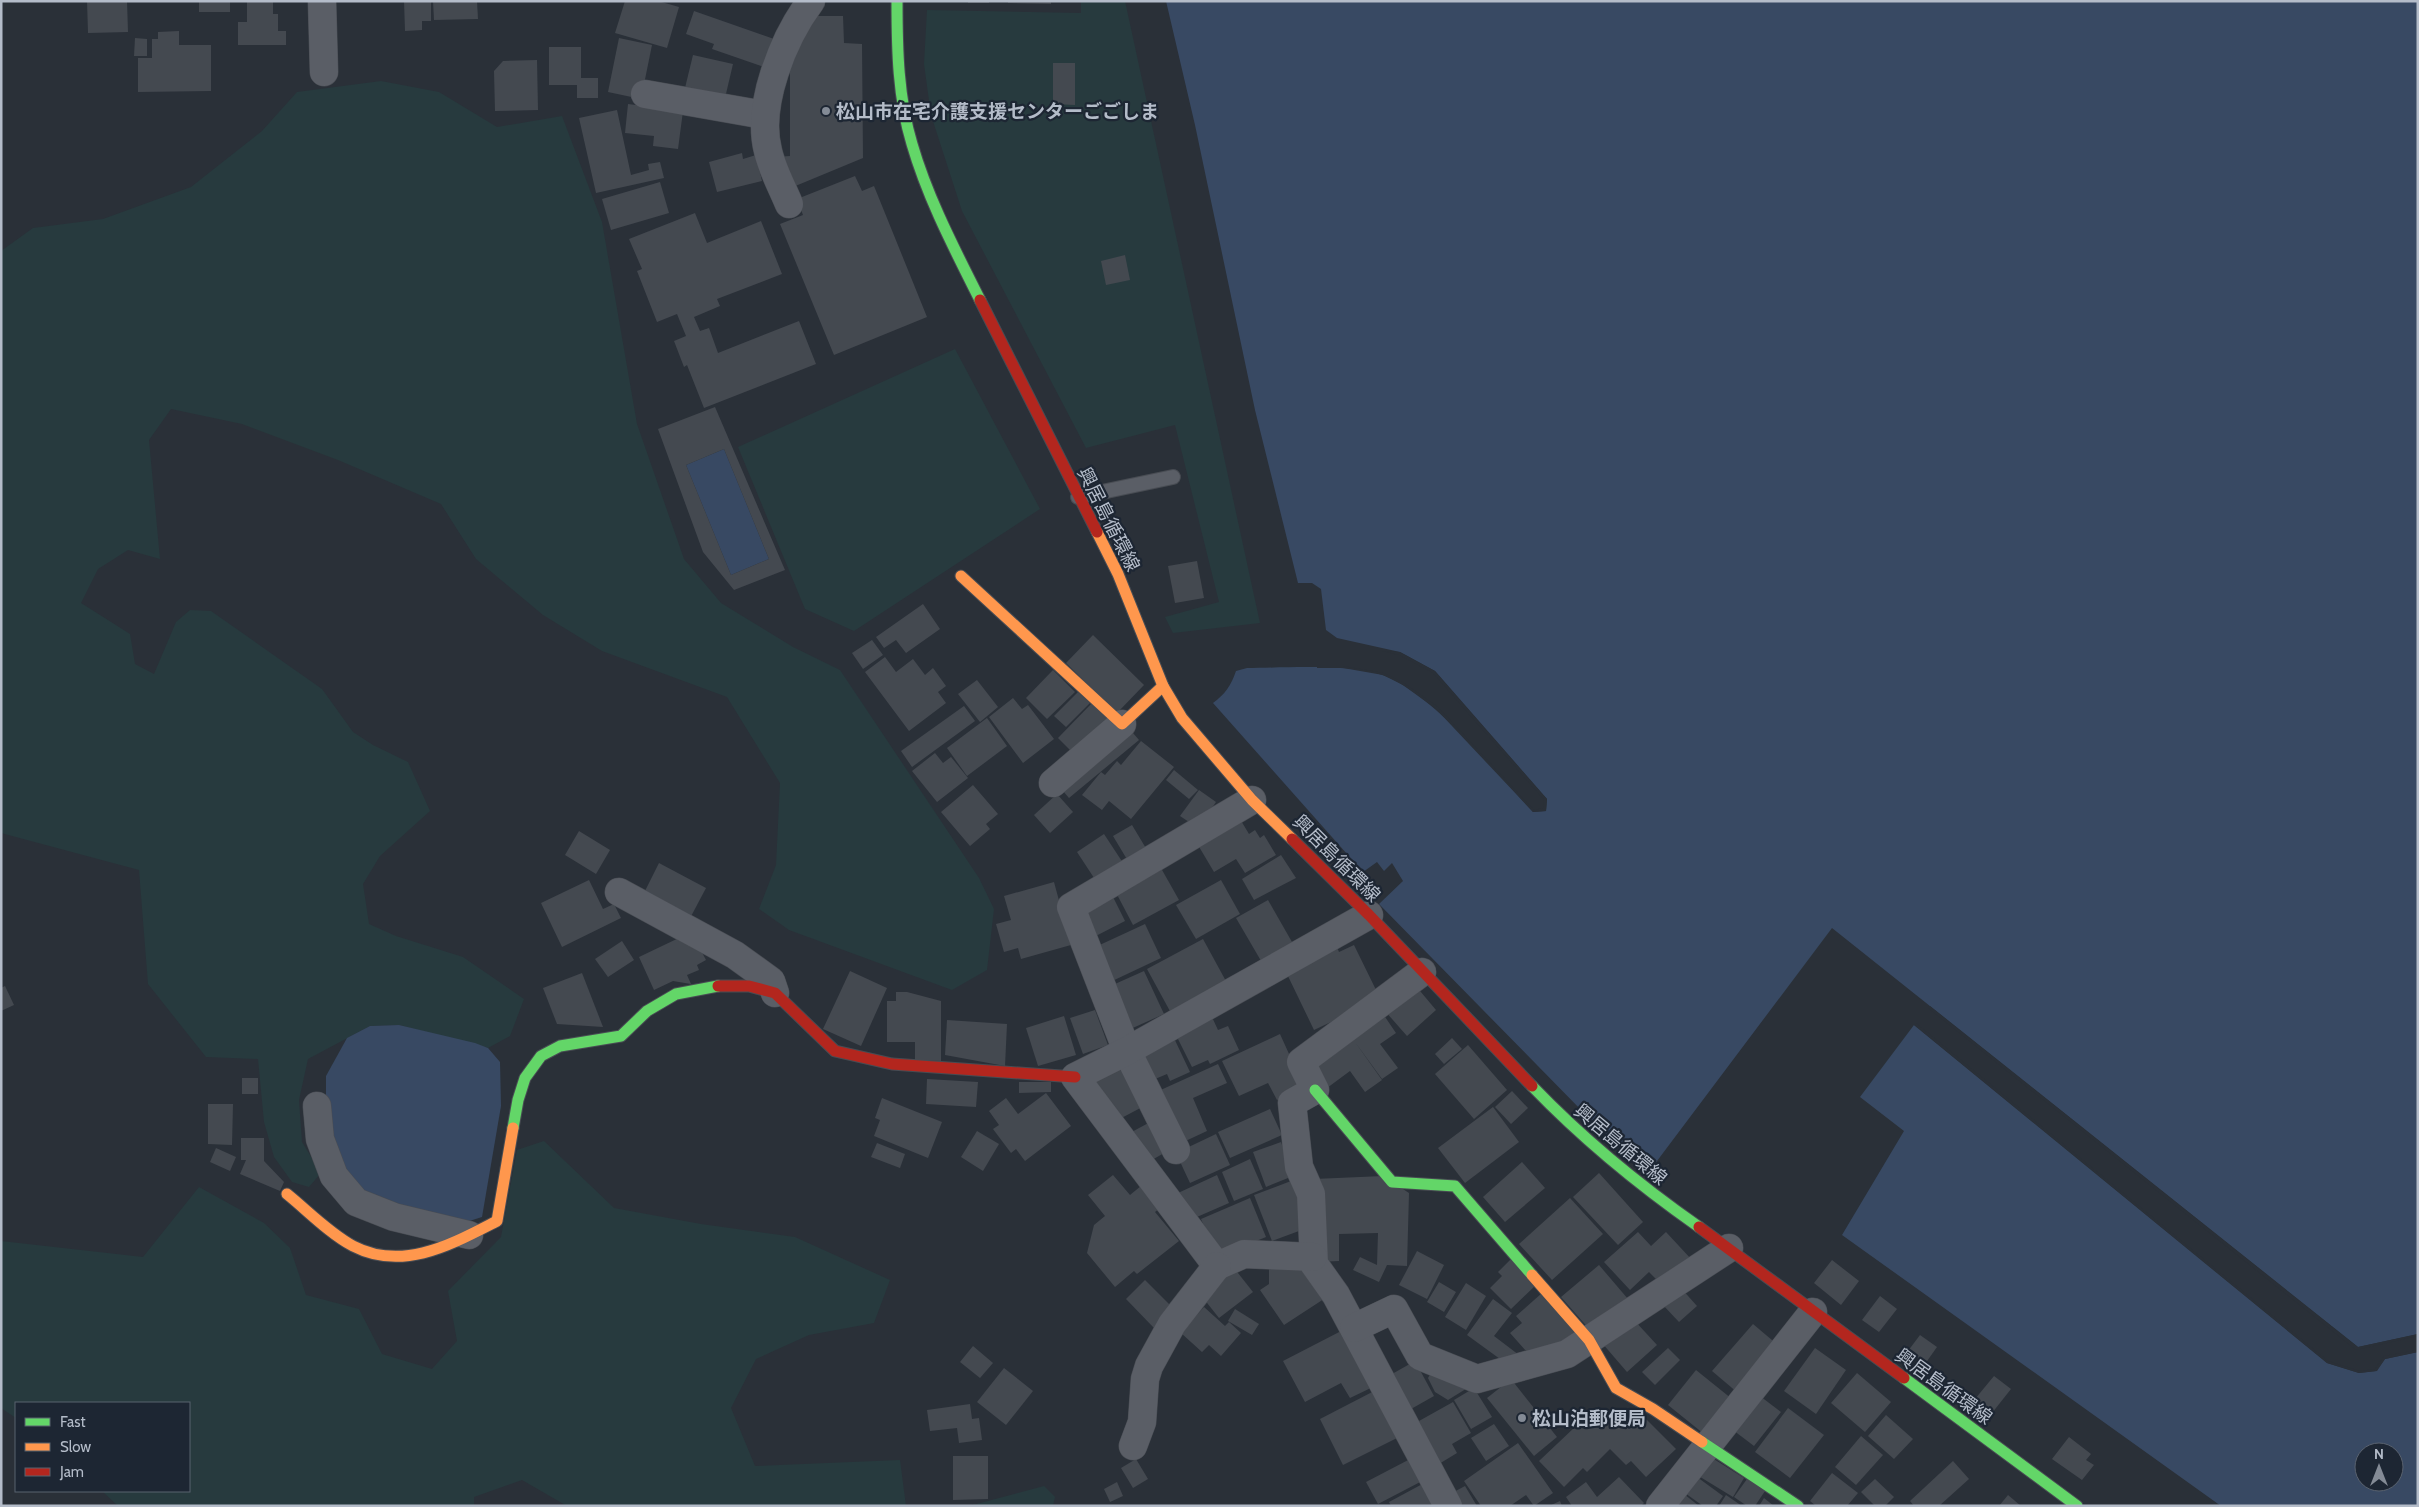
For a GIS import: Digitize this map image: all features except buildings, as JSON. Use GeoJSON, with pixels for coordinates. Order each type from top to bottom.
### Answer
{"type":"FeatureCollection","features":[{"type":"Feature","properties":{"kind":"main road","name":"興居島循環線"},"geometry":{"type":"LineString","coordinates":[[897,1],[897,55],[904,108],[912,144],[940,220],[1118,574],[1163,686],[1182,718],[1252,800],[1369,915],[1557,1112],[1646,1190],[1730,1248],[1813,1312],[2077,1506]]}},
{"type":"Feature","properties":{"kind":"main road"},"geometry":{"type":"LineString","coordinates":[[961,576],[1122,724],[1163,686]]}},
{"type":"Feature","properties":{"kind":"main road"},"geometry":{"type":"LineString","coordinates":[[287,1194],[353,1246],[395,1259],[422,1255],[497,1221],[518,1100],[524,1078],[541,1056],[560,1046],[621,1036],[647,1011],[676,994],[716,986],[750,986],[775,993],[836,1051],[867,1060],[892,1064],[1075,1077]]}},
{"type":"Feature","properties":{"kind":"main road"},"geometry":{"type":"LineString","coordinates":[[1315,1090],[1392,1182],[1455,1186],[1589,1340],[1616,1388],[1798,1506]]}},
{"type":"Feature","properties":{"kind":"street"},"geometry":{"type":"LineString","coordinates":[[322,1],[324,72]]}},
{"type":"Feature","properties":{"kind":"street"},"geometry":{"type":"LineString","coordinates":[[790,204],[768,151],[764,115],[776,68],[800,5]]}},
{"type":"Feature","properties":{"kind":"street"},"geometry":{"type":"LineString","coordinates":[[644,94],[764,115]]}},
{"type":"Feature","properties":{"kind":"street"},"geometry":{"type":"LineString","coordinates":[[1053,783],[1122,724]]}},
{"type":"Feature","properties":{"kind":"street"},"geometry":{"type":"LineString","coordinates":[[1176,1150],[1127,1051],[1071,907],[1252,800]]}},
{"type":"Feature","properties":{"kind":"street"},"geometry":{"type":"LineString","coordinates":[[619,892],[735,954],[771,981],[775,993]]}},
{"type":"Feature","properties":{"kind":"street"},"geometry":{"type":"LineString","coordinates":[[1217,1266],[1075,1077],[1127,1051],[1369,915]]}},
{"type":"Feature","properties":{"kind":"street"},"geometry":{"type":"LineString","coordinates":[[1422,972],[1301,1062],[1315,1090],[1292,1102],[1299,1167],[1311,1194],[1314,1264],[1336,1295],[1448,1506]]}},
{"type":"Feature","properties":{"kind":"street"},"geometry":{"type":"LineString","coordinates":[[317,1106],[320,1139],[334,1176],[356,1202],[394,1218],[469,1234]]}},
{"type":"Feature","properties":{"kind":"street"},"geometry":{"type":"LineString","coordinates":[[1354,1328],[1394,1309],[1420,1356],[1477,1379],[1567,1354],[1730,1248]]}},
{"type":"Feature","properties":{"kind":"street"},"geometry":{"type":"LineString","coordinates":[[1133,1446],[1142,1422],[1145,1379],[1149,1366],[1172,1324],[1217,1266],[1244,1254],[1313,1257]]}},
{"type":"Feature","properties":{"kind":"street"},"geometry":{"type":"LineString","coordinates":[[1660,1506],[1706,1445],[1813,1312]]}},
{"type":"Feature","properties":{"kind":"lane"},"geometry":{"type":"LineString","coordinates":[[1078,497],[1173,477]]}},
{"type":"Feature","properties":{"kind":"green space"},"geometry":{"type":"Polygon","coordinates":[[[1081,1],[1125,1],[1260,623],[1173,633],[1165,617],[1219,602],[1175,425],[1086,448],[962,211],[931,115],[924,64],[927,10],[1081,13],[1081,1]]]}},
{"type":"Feature","properties":{"kind":"green space"},"geometry":{"type":"Polygon","coordinates":[[[381,81],[439,92],[497,127],[562,116],[602,222],[637,424],[684,559],[721,603],[793,647],[840,670],[979,878],[994,909],[987,970],[952,990],[789,930],[759,909],[776,865],[780,783],[727,697],[602,651],[543,615],[476,559],[441,504],[338,460],[242,424],[171,409],[149,440],[160,559],[128,550],[98,569],[81,603],[130,634],[135,664],[154,674],[176,622],[190,610],[211,611],[322,689],[353,732],[373,745],[408,762],[430,811],[380,856],[363,884],[369,924],[396,936],[463,957],[524,999],[510,1036],[488,1048],[399,1025],[370,1026],[308,1059],[299,1100],[302,1142],[321,1173],[309,1187],[292,1182],[274,1157],[264,1122],[258,1059],[206,1057],[148,984],[139,870],[1,833],[1,251],[33,228],[103,219],[191,187],[262,131],[297,92],[381,81]]]}},
{"type":"Feature","properties":{"kind":"green space"},"geometry":{"type":"Polygon","coordinates":[[[955,349],[1040,509],[854,631],[805,609],[738,447],[955,349]]]}},
{"type":"Feature","properties":{"kind":"green space"},"geometry":{"type":"Polygon","coordinates":[[[544,1141],[614,1208],[701,1224],[795,1237],[890,1280],[874,1323],[809,1335],[756,1359],[731,1408],[755,1466],[900,1460],[906,1506],[567,1506],[522,1480],[474,1497],[474,1506],[118,1506],[103,1492],[190,1492],[190,1402],[15,1402],[15,1417],[1,1408],[1,1241],[143,1257],[199,1187],[264,1223],[290,1248],[306,1295],[359,1309],[382,1354],[432,1369],[457,1341],[448,1291],[501,1237],[517,1150],[544,1141]]]}},
{"type":"Feature","properties":{"kind":"green space"},"geometry":{"type":"Polygon","coordinates":[[[1044,1486],[1055,1497],[1053,1506],[969,1506],[1044,1486]]]}},
{"type":"Feature","properties":{"kind":"water"},"geometry":{"type":"Polygon","coordinates":[[[1166,1],[2418,1],[2418,1334],[2358,1347],[1832,928],[1648,1173],[1585,1114],[1379,904],[1403,881],[1392,863],[1384,871],[1377,862],[1363,872],[1213,703],[1227,689],[1236,671],[1247,668],[1337,668],[1355,669],[1385,676],[1405,686],[1445,718],[1483,756],[1533,812],[1546,811],[1547,799],[1435,671],[1400,652],[1337,638],[1326,630],[1321,589],[1312,583],[1298,583],[1255,410],[1195,125],[1166,1]]]}},
{"type":"Feature","properties":{"kind":"water"},"geometry":{"type":"Polygon","coordinates":[[[724,449],[769,559],[731,575],[686,465],[724,449]]]}},
{"type":"Feature","properties":{"kind":"water"},"geometry":{"type":"Polygon","coordinates":[[[399,1025],[475,1043],[488,1048],[500,1062],[501,1106],[482,1217],[463,1223],[374,1203],[350,1179],[333,1145],[326,1108],[326,1076],[347,1038],[370,1026],[399,1025]]]}},
{"type":"Feature","properties":{"kind":"water"},"geometry":{"type":"Polygon","coordinates":[[[1914,1025],[2327,1363],[2359,1373],[2376,1371],[2385,1359],[2418,1352],[2418,1506],[2221,1506],[1842,1235],[1904,1131],[1860,1097],[1914,1025]]]}},
{"type":"Feature","properties":{"kind":"pier"},"geometry":{"type":"Polygon","coordinates":[[[1382,651],[1400,652],[1435,671],[1547,799],[1546,811],[1533,812],[1436,709],[1403,685],[1383,675],[1343,668],[1317,668],[1317,666],[1343,666],[1384,673],[1404,683],[1438,707],[1534,810],[1543,808],[1544,800],[1433,673],[1399,655],[1382,651]]]}},
{"type":"Feature","properties":{"kind":"pier"},"geometry":{"type":"Polygon","coordinates":[[[1930,1006],[2358,1347],[2418,1334],[2418,1336],[2356,1350],[1928,1008],[1930,1006]]]}},
{"type":"Feature","properties":{"kind":"pier"},"geometry":{"type":"Polygon","coordinates":[[[1916,1023],[2328,1361],[2360,1371],[2375,1369],[2384,1356],[2418,1350],[2418,1352],[2385,1359],[2377,1371],[2359,1373],[2327,1363],[1914,1025],[1916,1023]]]}},
{"type":"Feature","properties":{"kind":"traffic: fast"},"geometry":{"type":"LineString","coordinates":[[897,1],[898,55],[907,127],[918,164],[934,204],[980,300]]}},
{"type":"Feature","properties":{"kind":"traffic: fast"},"geometry":{"type":"LineString","coordinates":[[513,1128],[518,1100],[525,1078],[541,1056],[560,1046],[621,1036],[647,1011],[676,994],[718,986]]}},
{"type":"Feature","properties":{"kind":"traffic: fast"},"geometry":{"type":"LineString","coordinates":[[1532,1086],[1551,1106],[1612,1161],[1699,1227]]}},
{"type":"Feature","properties":{"kind":"traffic: fast"},"geometry":{"type":"LineString","coordinates":[[1315,1090],[1392,1182],[1455,1186],[1532,1275]]}},
{"type":"Feature","properties":{"kind":"traffic: fast"},"geometry":{"type":"LineString","coordinates":[[1904,1378],[2077,1506]]}},
{"type":"Feature","properties":{"kind":"traffic: fast"},"geometry":{"type":"LineString","coordinates":[[1702,1442],[1798,1506]]}},
{"type":"Feature","properties":{"kind":"traffic: slow"},"geometry":{"type":"LineString","coordinates":[[1097,532],[1118,574],[1163,686],[1182,718],[1252,800],[1292,839]]}},
{"type":"Feature","properties":{"kind":"traffic: slow"},"geometry":{"type":"LineString","coordinates":[[961,576],[1122,724],[1163,686]]}},
{"type":"Feature","properties":{"kind":"traffic: slow"},"geometry":{"type":"LineString","coordinates":[[287,1194],[327,1228],[353,1246],[372,1253],[390,1256],[409,1256],[427,1252],[445,1246],[497,1221],[513,1128]]}},
{"type":"Feature","properties":{"kind":"traffic: slow"},"geometry":{"type":"LineString","coordinates":[[1532,1275],[1589,1340],[1616,1388],[1653,1409],[1702,1442]]}},
{"type":"Feature","properties":{"kind":"traffic: jam"},"geometry":{"type":"LineString","coordinates":[[980,300],[1097,532]]}},
{"type":"Feature","properties":{"kind":"traffic: jam"},"geometry":{"type":"LineString","coordinates":[[1292,839],[1369,915],[1532,1086]]}},
{"type":"Feature","properties":{"kind":"traffic: jam"},"geometry":{"type":"LineString","coordinates":[[718,986],[749,986],[775,993],[835,1051],[892,1064],[1075,1077]]}},
{"type":"Feature","properties":{"kind":"traffic: jam"},"geometry":{"type":"LineString","coordinates":[[1699,1227],[1904,1378]]}},
{"type":"Feature","properties":{"kind":"place","name":"松山市在宅介護支援センターごごしま"},"geometry":{"type":"Point","coordinates":[826,111]}},
{"type":"Feature","properties":{"kind":"place","name":"松山泊郵便局"},"geometry":{"type":"Point","coordinates":[1522,1418]}}]}
